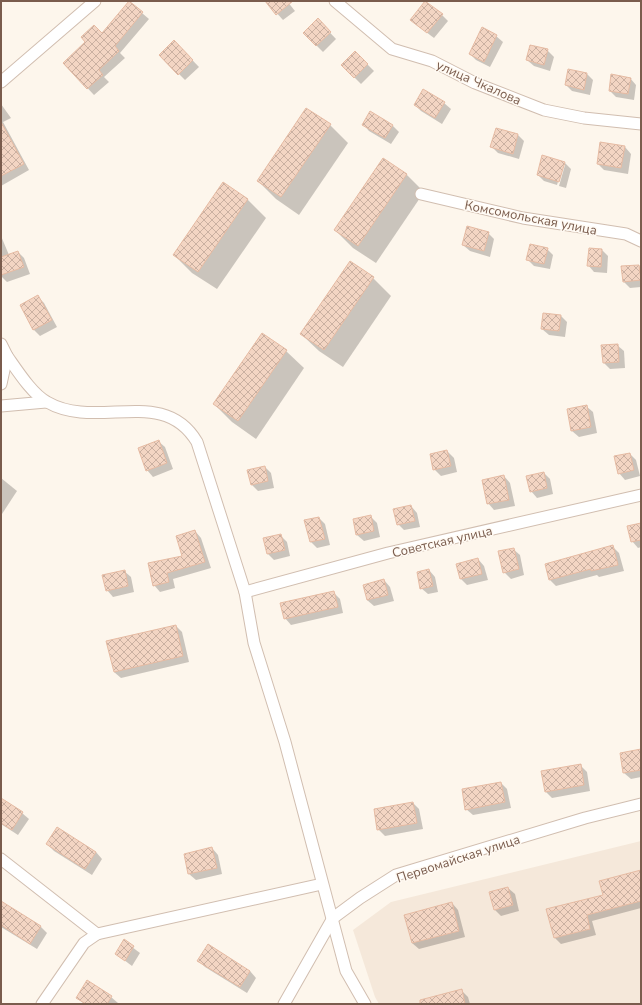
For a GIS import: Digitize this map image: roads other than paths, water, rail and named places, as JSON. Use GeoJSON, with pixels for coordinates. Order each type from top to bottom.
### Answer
{"type":"FeatureCollection","features":[{"type":"Feature","properties":{"kind":"street"},"geometry":{"type":"LineString","coordinates":[[1,82],[95,1]]}},
{"type":"Feature","properties":{"kind":"street","name":"улица Чкалова"},"geometry":{"type":"LineString","coordinates":[[335,1],[392,49],[432,61],[474,83],[544,110],[584,118],[641,124]]}},
{"type":"Feature","properties":{"kind":"street","name":"Комсомольская улица"},"geometry":{"type":"LineString","coordinates":[[421,194],[523,218],[626,234],[641,241]]}},
{"type":"Feature","properties":{"kind":"street"},"geometry":{"type":"LineString","coordinates":[[1,344],[7,356],[46,402],[60,408],[83,414],[153,412],[170,416],[185,425],[192,432],[200,448],[245,592],[254,643],[285,742],[346,971],[365,1004]]}},
{"type":"Feature","properties":{"kind":"street"},"geometry":{"type":"LineString","coordinates":[[1,384],[7,356]]}},
{"type":"Feature","properties":{"kind":"street"},"geometry":{"type":"LineString","coordinates":[[1,406],[46,402]]}},
{"type":"Feature","properties":{"kind":"street","name":"Советская улица"},"geometry":{"type":"LineString","coordinates":[[245,592],[388,553],[641,494]]}},
{"type":"Feature","properties":{"kind":"street","name":"Первомайская улица"},"geometry":{"type":"LineString","coordinates":[[284,1004],[333,918],[360,898],[396,875],[585,818],[641,804]]}},
{"type":"Feature","properties":{"kind":"street"},"geometry":{"type":"LineString","coordinates":[[1,859],[97,934]]}},
{"type":"Feature","properties":{"kind":"street"},"geometry":{"type":"LineString","coordinates":[[42,1004],[84,943],[97,934],[322,884]]}}]}
